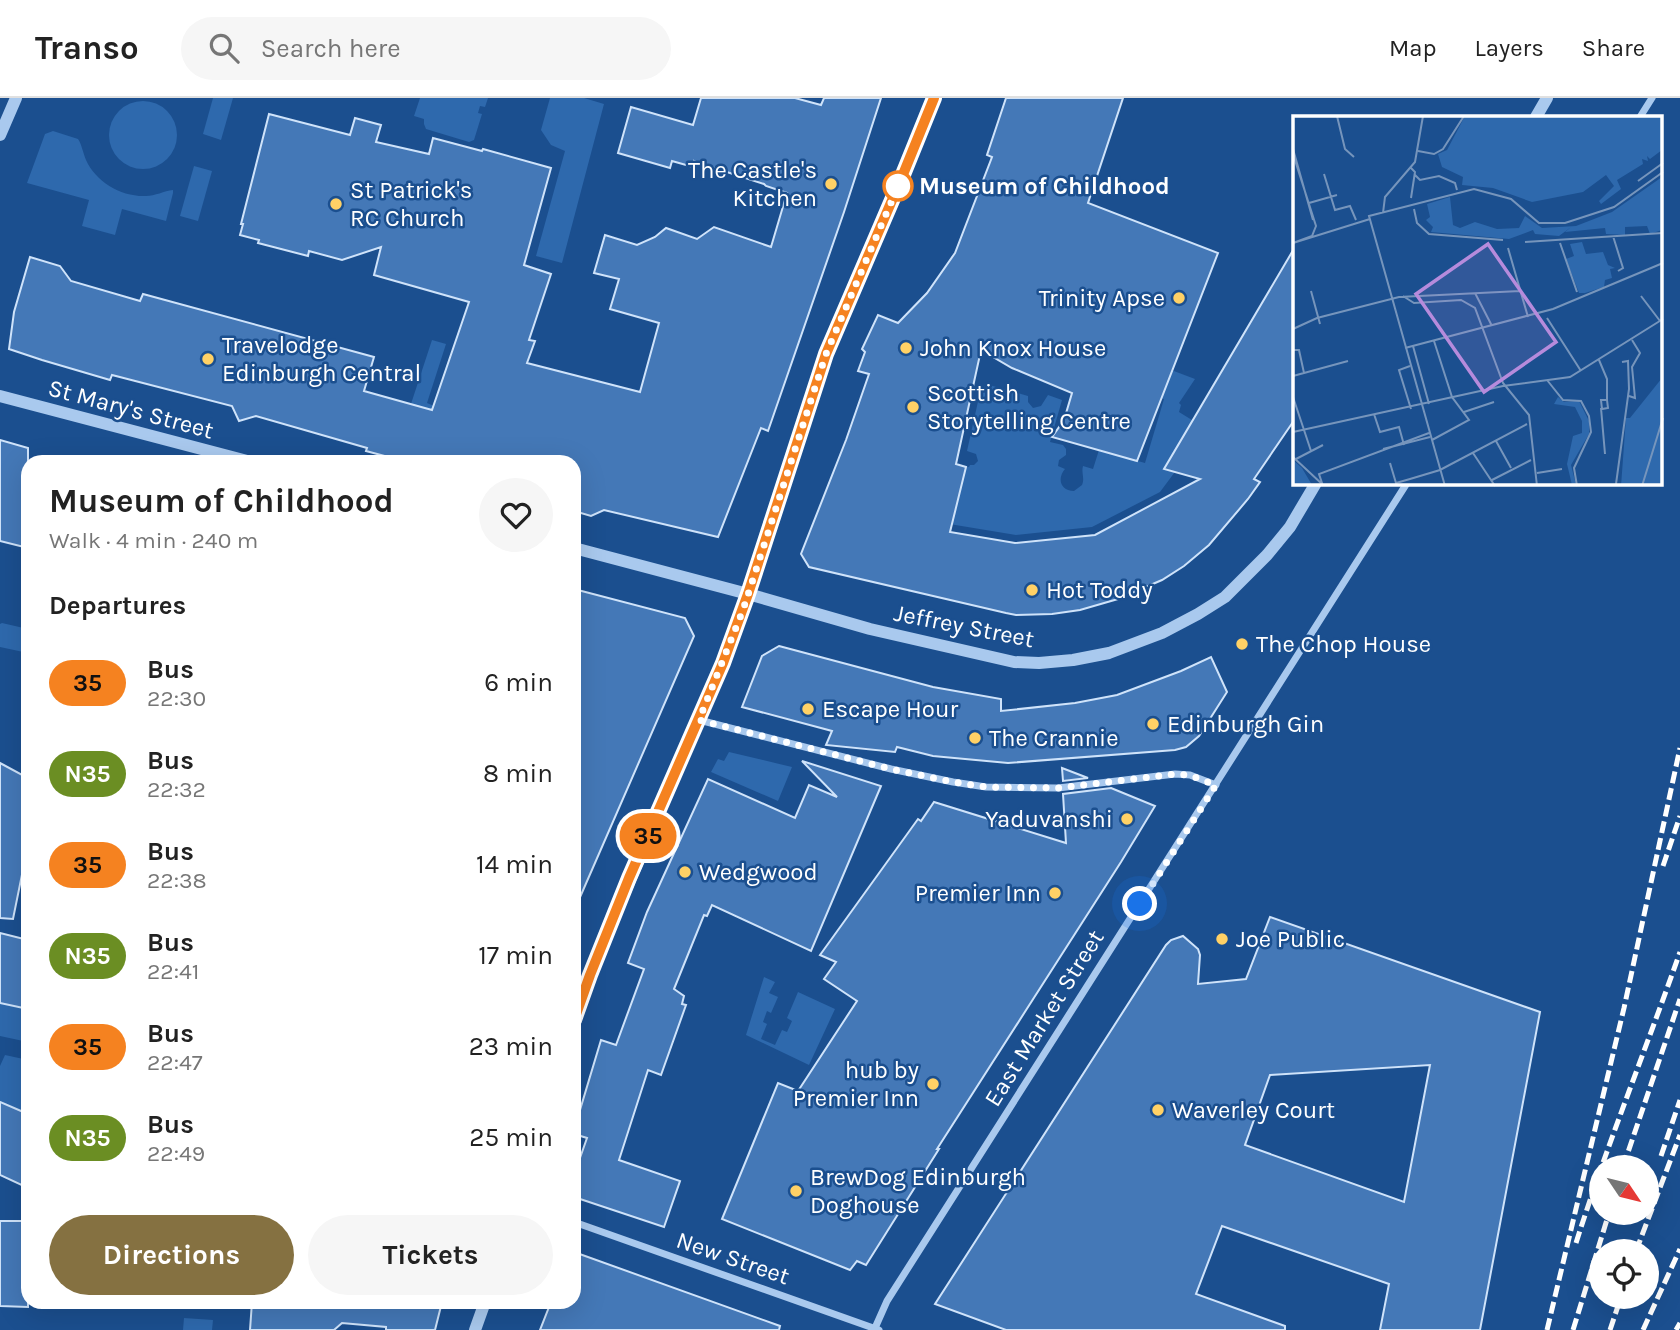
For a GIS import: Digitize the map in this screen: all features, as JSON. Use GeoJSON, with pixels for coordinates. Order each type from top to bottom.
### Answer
{"type":"FeatureCollection","features":[{"type":"Feature","properties":{"kind":"street"},"geometry":{"type":"LineString","coordinates":[[0,135],[16,98]]}},
{"type":"Feature","properties":{"kind":"street"},"geometry":{"type":"LineString","coordinates":[[581,1000],[629,878],[723,663],[826,354],[934,98]]}},
{"type":"Feature","properties":{"kind":"street"},"geometry":{"type":"LineString","coordinates":[[1537,116],[1547,98]]}},
{"type":"Feature","properties":{"kind":"street"},"geometry":{"type":"LineString","coordinates":[[1641,116],[1652,98]]}},
{"type":"Feature","properties":{"kind":"street","name":"St Mary's Street"},"geometry":{"type":"LineString","coordinates":[[0,396],[224,455]]}},
{"type":"Feature","properties":{"kind":"street","name":"Jeffrey Street"},"geometry":{"type":"LineString","coordinates":[[748,594],[870,629],[1014,662],[1040,663],[1085,658],[1109,653],[1162,633],[1225,597],[1275,546],[1290,527],[1315,485]]}},
{"type":"Feature","properties":{"kind":"street","name":"East Market Street"},"geometry":{"type":"LineString","coordinates":[[878,1329],[887,1301],[1407,485]]}},
{"type":"Feature","properties":{"kind":"street"},"geometry":{"type":"LineString","coordinates":[[581,550],[748,594]]}},
{"type":"Feature","properties":{"kind":"street"},"geometry":{"type":"LineString","coordinates":[[699,720],[891,769],[986,787],[1058,788],[1175,774],[1189,775],[1216,785]]}},
{"type":"Feature","properties":{"kind":"street","name":"New Street"},"geometry":{"type":"LineString","coordinates":[[581,1224],[878,1329]]}},
{"type":"Feature","properties":{"kind":"street"},"geometry":{"type":"LineString","coordinates":[[475,1330],[482,1309]]}},
{"type":"Feature","properties":{"kind":"shaded area"},"geometry":{"type":"Polygon","coordinates":[[[213,98],[233,98],[221,140],[203,134],[213,98]]]}},
{"type":"Feature","properties":{"kind":"shaded area"},"geometry":{"type":"Polygon","coordinates":[[[420,98],[488,98],[485,107],[480,106],[478,113],[482,114],[474,140],[469,142],[426,129],[424,119],[414,116],[420,98]]]}},
{"type":"Feature","properties":{"kind":"shaded area"},"geometry":{"type":"Polygon","coordinates":[[[550,98],[584,98],[604,104],[562,263],[536,256],[565,151],[551,145],[541,130],[550,98]]]}},
{"type":"Feature","properties":{"kind":"shaded area"},"geometry":{"type":"Polygon","coordinates":[[[143,101],[156,104],[167,111],[174,122],[177,135],[174,148],[167,159],[156,166],[143,169],[130,166],[119,159],[112,148],[109,135],[112,122],[119,111],[130,104],[143,101]]]}},
{"type":"Feature","properties":{"kind":"shaded area"},"geometry":{"type":"Polygon","coordinates":[[[53,131],[78,139],[90,168],[110,187],[137,196],[173,190],[166,221],[122,209],[115,235],[82,226],[89,200],[27,183],[45,134],[53,131]]]}},
{"type":"Feature","properties":{"kind":"shaded area"},"geometry":{"type":"Polygon","coordinates":[[[194,166],[212,171],[198,221],[180,216],[194,166]]]}},
{"type":"Feature","properties":{"kind":"shaded area"},"geometry":{"type":"Polygon","coordinates":[[[432,340],[446,344],[427,403],[434,406],[429,419],[408,413],[432,340]]]}},
{"type":"Feature","properties":{"kind":"shaded area"},"geometry":{"type":"Polygon","coordinates":[[[1129,354],[1195,379],[1179,403],[1179,412],[1200,425],[1195,445],[1160,492],[1092,527],[1016,535],[907,517],[958,499],[966,467],[978,461],[976,454],[967,451],[979,397],[986,384],[1028,396],[1028,402],[1033,408],[1041,406],[1048,395],[1062,400],[1050,442],[1063,445],[1066,449],[1066,455],[1059,460],[1058,466],[1065,469],[1061,483],[1066,489],[1074,491],[1082,485],[1083,466],[1093,469],[1099,450],[1145,463],[1164,399],[1119,383],[1129,354]]]}},
{"type":"Feature","properties":{"kind":"shaded area"},"geometry":{"type":"Polygon","coordinates":[[[0,624],[21,627],[21,652],[0,647],[0,624]]]}},
{"type":"Feature","properties":{"kind":"shaded area"},"geometry":{"type":"Polygon","coordinates":[[[729,752],[792,767],[778,801],[711,772],[718,759],[724,761],[729,752]]]}},
{"type":"Feature","properties":{"kind":"shaded area"},"geometry":{"type":"Polygon","coordinates":[[[764,977],[775,982],[769,993],[778,997],[771,1013],[767,1011],[763,1022],[767,1024],[761,1039],[775,1045],[782,1030],[787,1032],[792,1021],[787,1018],[798,992],[835,1009],[809,1065],[746,1035],[764,977]]]}},
{"type":"Feature","properties":{"kind":"shaded area"},"geometry":{"type":"Polygon","coordinates":[[[0,1003],[21,1008],[21,1040],[0,1036],[0,1003]]]}},
{"type":"Feature","properties":{"kind":"shaded area"},"geometry":{"type":"Polygon","coordinates":[[[5,1055],[21,1058],[21,1111],[0,1102],[0,1066],[5,1055]]]}},
{"type":"Feature","properties":{"kind":"shaded area"},"geometry":{"type":"Polygon","coordinates":[[[184,1318],[213,1320],[212,1330],[183,1330],[184,1318]]]}},
{"type":"Feature","properties":{"kind":"building"},"geometry":{"type":"Polygon","coordinates":[[[701,98],[795,98],[821,105],[824,98],[881,98],[768,431],[761,428],[718,537],[604,510],[591,516],[581,513],[581,455],[381,455],[366,451],[367,448],[256,416],[239,421],[232,406],[112,375],[110,380],[9,349],[14,312],[30,257],[60,266],[71,281],[140,301],[143,294],[374,357],[364,391],[432,410],[469,302],[374,275],[381,247],[342,260],[309,251],[308,256],[258,243],[259,240],[240,235],[269,114],[350,135],[355,118],[381,125],[376,142],[429,154],[433,138],[551,168],[524,265],[551,274],[529,340],[535,341],[527,363],[640,392],[659,323],[610,309],[619,279],[594,273],[605,235],[637,245],[655,237],[666,228],[697,239],[714,227],[771,247],[787,193],[694,161],[693,167],[672,161],[670,168],[618,153],[631,107],[693,125],[701,98]]]}},
{"type":"Feature","properties":{"kind":"building"},"geometry":{"type":"Polygon","coordinates":[[[1006,98],[1123,98],[1088,203],[1218,253],[1137,461],[1052,437],[1064,420],[1072,393],[1012,368],[981,350],[956,464],[966,467],[950,532],[1015,543],[1095,535],[1200,479],[1164,469],[1293,250],[1293,422],[1254,479],[1260,482],[1209,545],[1184,566],[1162,580],[1118,599],[1080,610],[1016,615],[809,567],[801,554],[869,374],[858,371],[865,352],[862,349],[878,315],[898,323],[927,293],[955,253],[992,157],[987,155],[1006,98]]]}},
{"type":"Feature","properties":{"kind":"building"},"geometry":{"type":"Polygon","coordinates":[[[0,440],[28,448],[28,455],[21,455],[21,546],[0,541],[0,440]]]}},
{"type":"Feature","properties":{"kind":"building"},"geometry":{"type":"Polygon","coordinates":[[[581,591],[685,618],[694,636],[581,895],[581,591]]]}},
{"type":"Feature","properties":{"kind":"building"},"geometry":{"type":"Polygon","coordinates":[[[779,646],[933,687],[1001,699],[1001,711],[1075,703],[1117,695],[1211,657],[1227,692],[1199,736],[1186,747],[1175,750],[1008,763],[933,756],[897,747],[895,752],[826,745],[832,731],[742,707],[762,656],[779,646]]]}},
{"type":"Feature","properties":{"kind":"building"},"geometry":{"type":"Polygon","coordinates":[[[802,761],[881,786],[811,951],[712,905],[707,916],[704,915],[674,989],[684,996],[682,1004],[686,1005],[661,1075],[648,1070],[619,1160],[680,1181],[664,1227],[581,1199],[581,1155],[587,1138],[581,1136],[581,1107],[601,1040],[616,1045],[644,969],[628,963],[647,912],[708,779],[795,818],[809,785],[837,797],[802,761]]]}},
{"type":"Feature","properties":{"kind":"building"},"geometry":{"type":"Polygon","coordinates":[[[0,763],[21,774],[21,880],[13,919],[0,918],[0,763]]]}},
{"type":"Feature","properties":{"kind":"building"},"geometry":{"type":"Polygon","coordinates":[[[1062,768],[1088,778],[1063,781],[1062,768]]]}},
{"type":"Feature","properties":{"kind":"building"},"geometry":{"type":"Polygon","coordinates":[[[1111,788],[1155,806],[866,1265],[857,1261],[850,1270],[722,1219],[778,1083],[798,1091],[857,1001],[824,979],[836,962],[820,955],[918,819],[921,821],[934,802],[1066,843],[1063,794],[1111,788]]]}},
{"type":"Feature","properties":{"kind":"building","name":"Waverley Court"},"geometry":{"type":"Polygon","coordinates":[[[1270,917],[1540,1012],[1480,1330],[1380,1330],[1389,1284],[1222,1226],[1196,1294],[1285,1326],[1285,1330],[1006,1330],[935,1304],[1166,945],[1183,936],[1198,949],[1198,984],[1246,979],[1270,917]],[[1430,1065],[1270,1075],[1245,1145],[1404,1202],[1430,1065]]]}},
{"type":"Feature","properties":{"kind":"building"},"geometry":{"type":"Polygon","coordinates":[[[0,933],[21,938],[21,1008],[0,1003],[0,933]]]}},
{"type":"Feature","properties":{"kind":"building"},"geometry":{"type":"Polygon","coordinates":[[[0,1102],[21,1111],[21,1185],[0,1175],[0,1102]]]}},
{"type":"Feature","properties":{"kind":"building"},"geometry":{"type":"Polygon","coordinates":[[[0,1221],[21,1221],[21,1307],[0,1306],[0,1221]]]}},
{"type":"Feature","properties":{"kind":"building"},"geometry":{"type":"Polygon","coordinates":[[[581,1255],[780,1326],[779,1330],[540,1330],[548,1309],[581,1309],[581,1255]]]}},
{"type":"Feature","properties":{"kind":"building"},"geometry":{"type":"Polygon","coordinates":[[[252,1309],[440,1309],[435,1330],[386,1330],[386,1327],[342,1323],[334,1330],[250,1330],[252,1309]]]}},
{"type":"Feature","properties":{"kind":"railway"},"geometry":{"type":"LineString","coordinates":[[1547,1330],[1624,1008],[1680,748]]}},
{"type":"Feature","properties":{"kind":"railway"},"geometry":{"type":"LineString","coordinates":[[1663,866],[1680,816]]}},
{"type":"Feature","properties":{"kind":"railway"},"geometry":{"type":"LineString","coordinates":[[1576,1243],[1680,952]]}},
{"type":"Feature","properties":{"kind":"railway"},"geometry":{"type":"LineString","coordinates":[[1627,1155],[1680,999]]}},
{"type":"Feature","properties":{"kind":"railway"},"geometry":{"type":"LineString","coordinates":[[1661,1156],[1680,1100]]}},
{"type":"Feature","properties":{"kind":"railway"},"geometry":{"type":"LineString","coordinates":[[1641,1239],[1680,1135]]}},
{"type":"Feature","properties":{"kind":"railway"},"geometry":{"type":"LineString","coordinates":[[1573,1330],[1605,1225]]}},
{"type":"Feature","properties":{"kind":"railway"},"geometry":{"type":"LineString","coordinates":[[1643,1330],[1680,1249]]}},
{"type":"Feature","properties":{"kind":"railway"},"geometry":{"type":"LineString","coordinates":[[1610,1330],[1617,1309]]}},
{"type":"Feature","properties":{"kind":"railway"},"geometry":{"type":"LineString","coordinates":[[1676,1330],[1680,1323]]}},
{"type":"Feature","properties":{"kind":"bus line","name":"35"},"geometry":{"type":"LineString","coordinates":[[581,1000],[629,878],[723,663],[826,354],[934,98]]}},
{"type":"Feature","properties":{"kind":"place","name":"The Castle's Kitchen"},"geometry":{"type":"Point","coordinates":[831,184]}},
{"type":"Feature","properties":{"kind":"place","name":"Museum of Childhood"},"geometry":{"type":"Point","coordinates":[898,186]}},
{"type":"Feature","properties":{"kind":"place","name":"St Patrick's RC Church"},"geometry":{"type":"Point","coordinates":[336,204]}},
{"type":"Feature","properties":{"kind":"place","name":"Trinity Apse"},"geometry":{"type":"Point","coordinates":[1179,298]}},
{"type":"Feature","properties":{"kind":"place","name":"John Knox House"},"geometry":{"type":"Point","coordinates":[906,348]}},
{"type":"Feature","properties":{"kind":"place","name":"Travelodge Edinburgh Central"},"geometry":{"type":"Point","coordinates":[208,359]}},
{"type":"Feature","properties":{"kind":"place","name":"Scottish Storytelling Centre"},"geometry":{"type":"Point","coordinates":[913,407]}},
{"type":"Feature","properties":{"kind":"place","name":"Hot Toddy"},"geometry":{"type":"Point","coordinates":[1032,590]}},
{"type":"Feature","properties":{"kind":"place","name":"The Chop House"},"geometry":{"type":"Point","coordinates":[1242,644]}},
{"type":"Feature","properties":{"kind":"place","name":"Escape Hour"},"geometry":{"type":"Point","coordinates":[808,709]}},
{"type":"Feature","properties":{"kind":"place","name":"Edinburgh Gin"},"geometry":{"type":"Point","coordinates":[1153,724]}},
{"type":"Feature","properties":{"kind":"place","name":"The Crannie"},"geometry":{"type":"Point","coordinates":[975,738]}},
{"type":"Feature","properties":{"kind":"place","name":"Yaduvanshi"},"geometry":{"type":"Point","coordinates":[1127,819]}},
{"type":"Feature","properties":{"kind":"place","name":"Wedgwood"},"geometry":{"type":"Point","coordinates":[685,872]}},
{"type":"Feature","properties":{"kind":"place","name":"Premier Inn"},"geometry":{"type":"Point","coordinates":[1055,893]}},
{"type":"Feature","properties":{"kind":"place","name":"Joe Public"},"geometry":{"type":"Point","coordinates":[1222,939]}},
{"type":"Feature","properties":{"kind":"place","name":"hub by Premier Inn"},"geometry":{"type":"Point","coordinates":[933,1084]}},
{"type":"Feature","properties":{"kind":"place","name":"Waverley Court"},"geometry":{"type":"Point","coordinates":[1158,1110]}},
{"type":"Feature","properties":{"kind":"place","name":"BrewDog Edinburgh Doghouse"},"geometry":{"type":"Point","coordinates":[796,1191]}},
{"type":"Feature","properties":{"kind":"route"},"geometry":{"type":"LineString","coordinates":[[898,186],[902,177],[826,354],[743,610],[699,720],[891,769],[986,787],[1058,788],[1175,774],[1204,779],[1216,785],[1140,904]]}}]}
